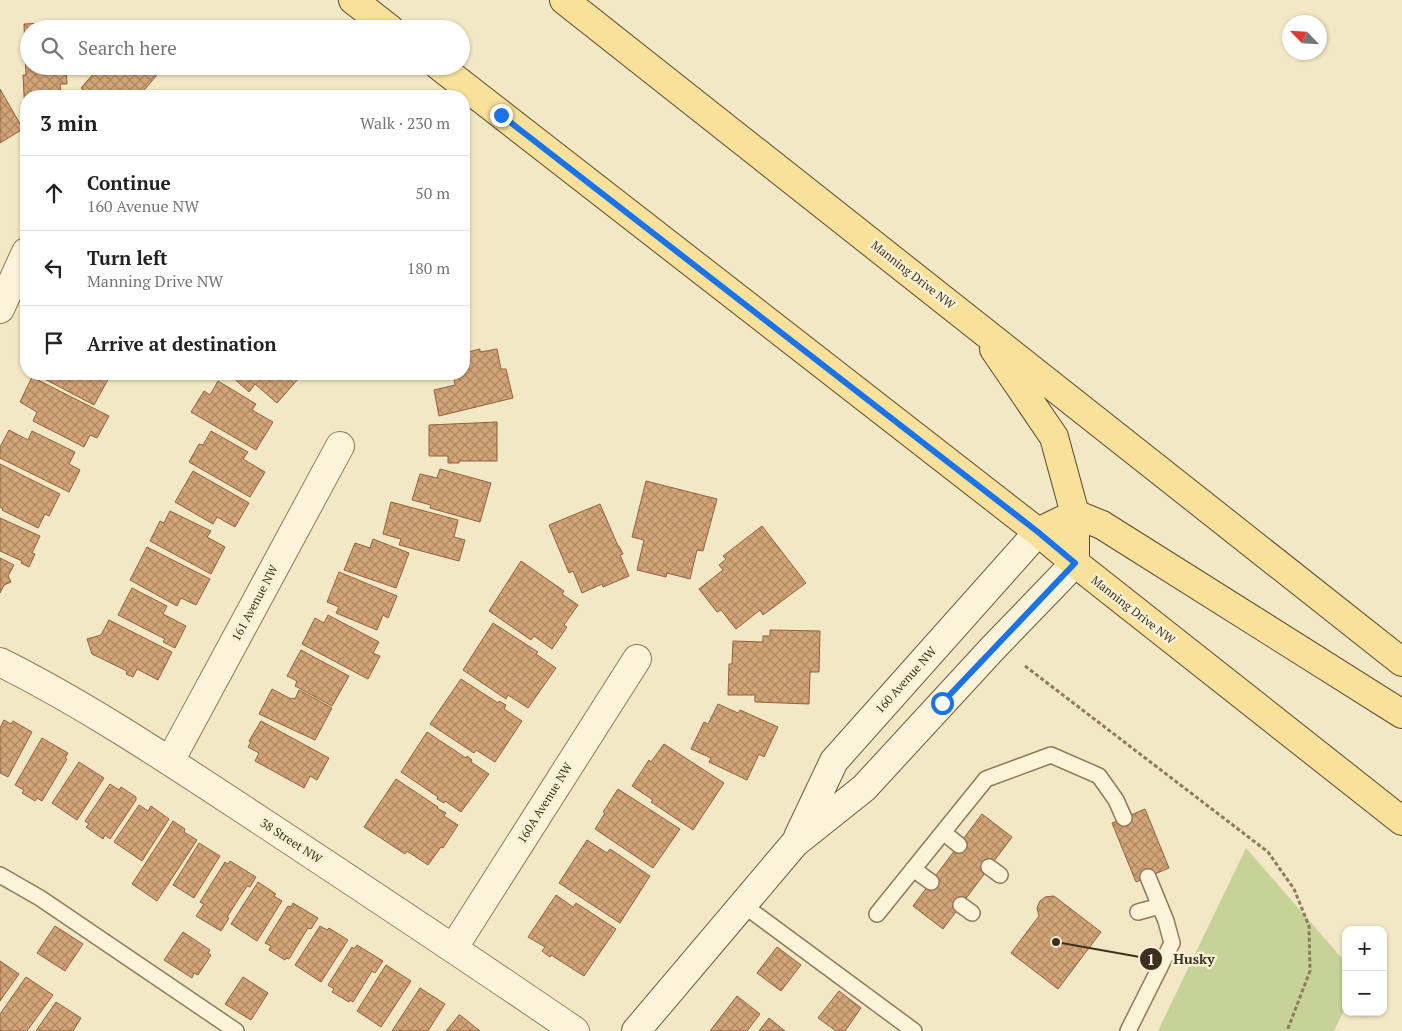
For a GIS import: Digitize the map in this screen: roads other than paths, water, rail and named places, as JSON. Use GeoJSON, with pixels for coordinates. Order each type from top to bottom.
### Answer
{"type":"FeatureCollection","features":[{"type":"Feature","properties":{"kind":"main road"},"geometry":{"type":"LineString","coordinates":[[353,0],[379,20]]}},
{"type":"Feature","properties":{"kind":"main road","name":"Manning Drive NW"},"geometry":{"type":"LineString","coordinates":[[564,0],[1402,662]]}},
{"type":"Feature","properties":{"kind":"main road","name":"Manning Drive NW"},"geometry":{"type":"LineString","coordinates":[[451,75],[470,90]]}},
{"type":"Feature","properties":{"kind":"main road","name":"Manning Drive NW"},"geometry":{"type":"LineString","coordinates":[[470,90],[1038,532],[1402,821]]}},
{"type":"Feature","properties":{"kind":"main road"},"geometry":{"type":"LineString","coordinates":[[979,327],[1054,437],[1075,514],[1075,563]]}},
{"type":"Feature","properties":{"kind":"main road"},"geometry":{"type":"LineString","coordinates":[[1038,532],[1075,514],[1102,525],[1402,714]]}},
{"type":"Feature","properties":{"kind":"street"},"geometry":{"type":"LineString","coordinates":[[0,309],[20,265]]}},
{"type":"Feature","properties":{"kind":"street","name":"161 Avenue NW"},"geometry":{"type":"LineString","coordinates":[[170,761],[340,446]]}},
{"type":"Feature","properties":{"kind":"street","name":"160 Avenue NW"},"geometry":{"type":"LineString","coordinates":[[795,842],[834,761],[1038,532]]}},
{"type":"Feature","properties":{"kind":"street","name":"160 Avenue NW"},"geometry":{"type":"LineString","coordinates":[[636,1031],[795,842],[864,788],[993,648],[1075,563]]}},
{"type":"Feature","properties":{"kind":"street","name":"160A Avenue NW"},"geometry":{"type":"LineString","coordinates":[[454,947],[637,659]]}},
{"type":"Feature","properties":{"kind":"street","name":"38 Street NW"},"geometry":{"type":"LineString","coordinates":[[0,662],[89,710],[170,761],[454,947],[575,1031]]}},
{"type":"Feature","properties":{"kind":"lane"},"geometry":{"type":"LineString","coordinates":[[877,914],[986,779],[1051,755],[1099,776],[1116,800],[1124,818]]}},
{"type":"Feature","properties":{"kind":"lane"},"geometry":{"type":"LineString","coordinates":[[943,832],[959,844]]}},
{"type":"Feature","properties":{"kind":"lane"},"geometry":{"type":"LineString","coordinates":[[914,869],[931,882]]}},
{"type":"Feature","properties":{"kind":"lane"},"geometry":{"type":"LineString","coordinates":[[0,875],[40,898],[236,1031]]}},
{"type":"Feature","properties":{"kind":"lane"},"geometry":{"type":"LineString","coordinates":[[1128,1031],[1172,943],[1166,920],[1148,877]]}},
{"type":"Feature","properties":{"kind":"lane"},"geometry":{"type":"LineString","coordinates":[[742,904],[914,1031]]}},
{"type":"Feature","properties":{"kind":"lane"},"geometry":{"type":"LineString","coordinates":[[1138,912],[1160,906]]}},
{"type":"Feature","properties":{"kind":"place","name":"Husky"},"geometry":{"type":"Point","coordinates":[1056,942]}}]}
